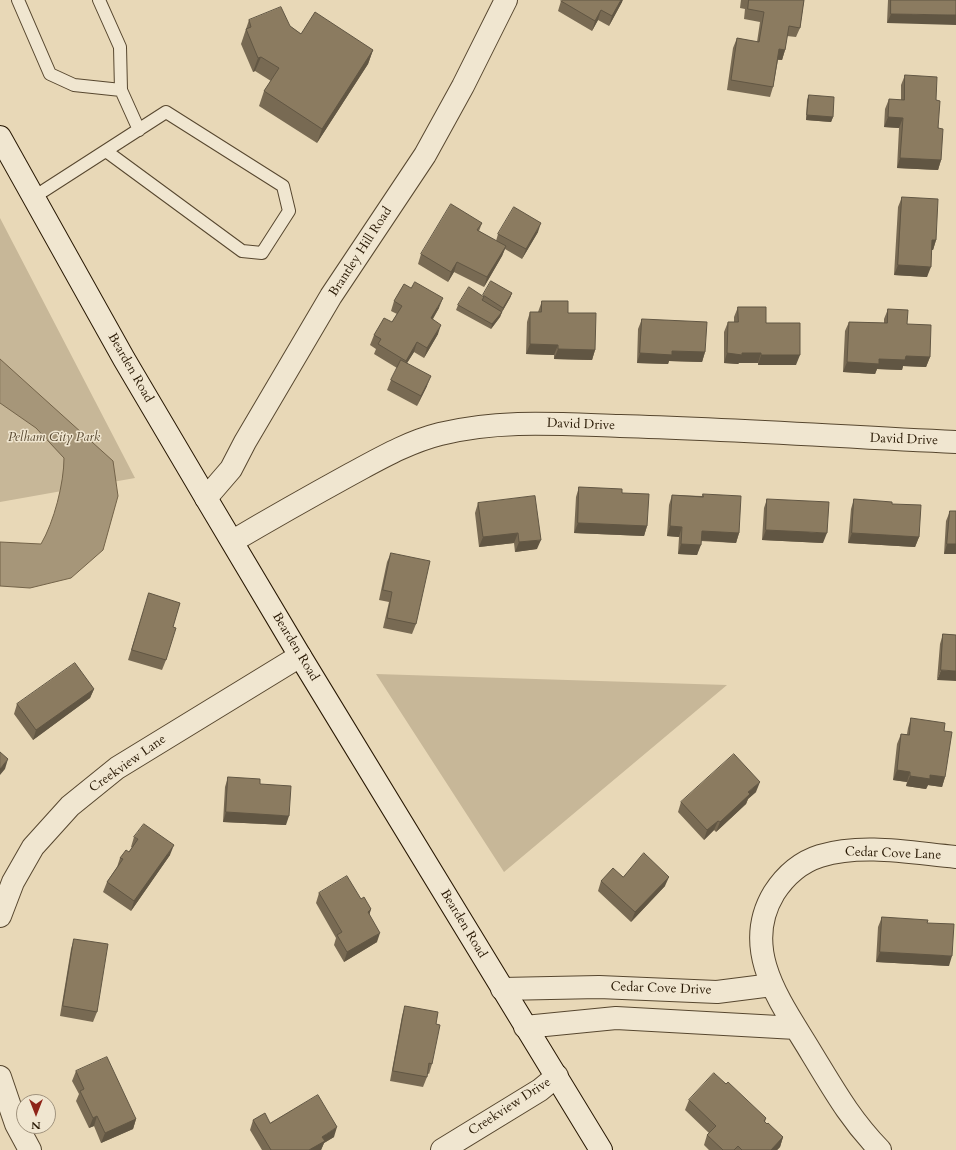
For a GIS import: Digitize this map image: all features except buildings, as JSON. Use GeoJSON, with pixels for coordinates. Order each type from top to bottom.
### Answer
{"type":"FeatureCollection","features":[{"type":"Feature","properties":{"kind":"street","name":"Brantley Hill Road"},"geometry":{"type":"LineString","coordinates":[[206,498],[231,469],[245,442],[331,296],[425,155],[463,86],[506,0]]}},
{"type":"Feature","properties":{"kind":"street","name":"Bearden Road"},"geometry":{"type":"LineString","coordinates":[[0,137],[124,359],[206,498],[233,541],[300,656],[601,1150]]}},
{"type":"Feature","properties":{"kind":"street","name":"David Drive"},"geometry":{"type":"LineString","coordinates":[[233,541],[287,508],[397,450],[439,434],[491,425],[525,423],[681,428],[833,437],[956,442]]}},
{"type":"Feature","properties":{"kind":"street","name":"Creekview Lane"},"geometry":{"type":"LineString","coordinates":[[0,916],[13,882],[33,847],[70,806],[117,768],[300,656]]}},
{"type":"Feature","properties":{"kind":"street","name":"Cedar Cove Lane"},"geometry":{"type":"LineString","coordinates":[[772,986],[764,962],[761,941],[764,914],[779,885],[792,871],[806,862],[838,852],[862,850],[956,857]]}},
{"type":"Feature","properties":{"kind":"street","name":"Cedar Cove Drive"},"geometry":{"type":"LineString","coordinates":[[502,989],[599,987],[718,992],[772,986]]}},
{"type":"Feature","properties":{"kind":"street"},"geometry":{"type":"LineString","coordinates":[[772,986],[840,1103],[863,1132],[880,1150]]}},
{"type":"Feature","properties":{"kind":"street"},"geometry":{"type":"LineString","coordinates":[[525,1027],[616,1018],[796,1028]]}},
{"type":"Feature","properties":{"kind":"street","name":"Creekview Drive"},"geometry":{"type":"LineString","coordinates":[[442,1150],[540,1090],[557,1076]]}},
{"type":"Feature","properties":{"kind":"street"},"geometry":{"type":"LineString","coordinates":[[0,1077],[16,1124],[30,1150]]}},
{"type":"Feature","properties":{"kind":"lane"},"geometry":{"type":"LineString","coordinates":[[18,0],[50,74],[74,85],[121,90]]}},
{"type":"Feature","properties":{"kind":"lane"},"geometry":{"type":"LineString","coordinates":[[99,0],[120,47],[121,90],[139,130]]}},
{"type":"Feature","properties":{"kind":"lane"},"geometry":{"type":"LineString","coordinates":[[34,197],[166,112],[283,186],[289,211],[262,253],[242,251],[106,151]]}},
{"type":"Feature","properties":{"kind":"green space","name":"Pelham City Park"},"geometry":{"type":"Polygon","coordinates":[[[0,218],[135,478],[0,502],[0,218]]]}},
{"type":"Feature","properties":{"kind":"green space"},"geometry":{"type":"Polygon","coordinates":[[[376,674],[727,685],[504,872],[376,674]]]}},
{"type":"Feature","properties":{"kind":"shaded area"},"geometry":{"type":"Polygon","coordinates":[[[0,359],[113,461],[118,496],[103,550],[71,578],[30,588],[0,586],[0,542],[41,544],[54,514],[64,468],[64,458],[36,428],[0,403],[0,359]]]}}]}
